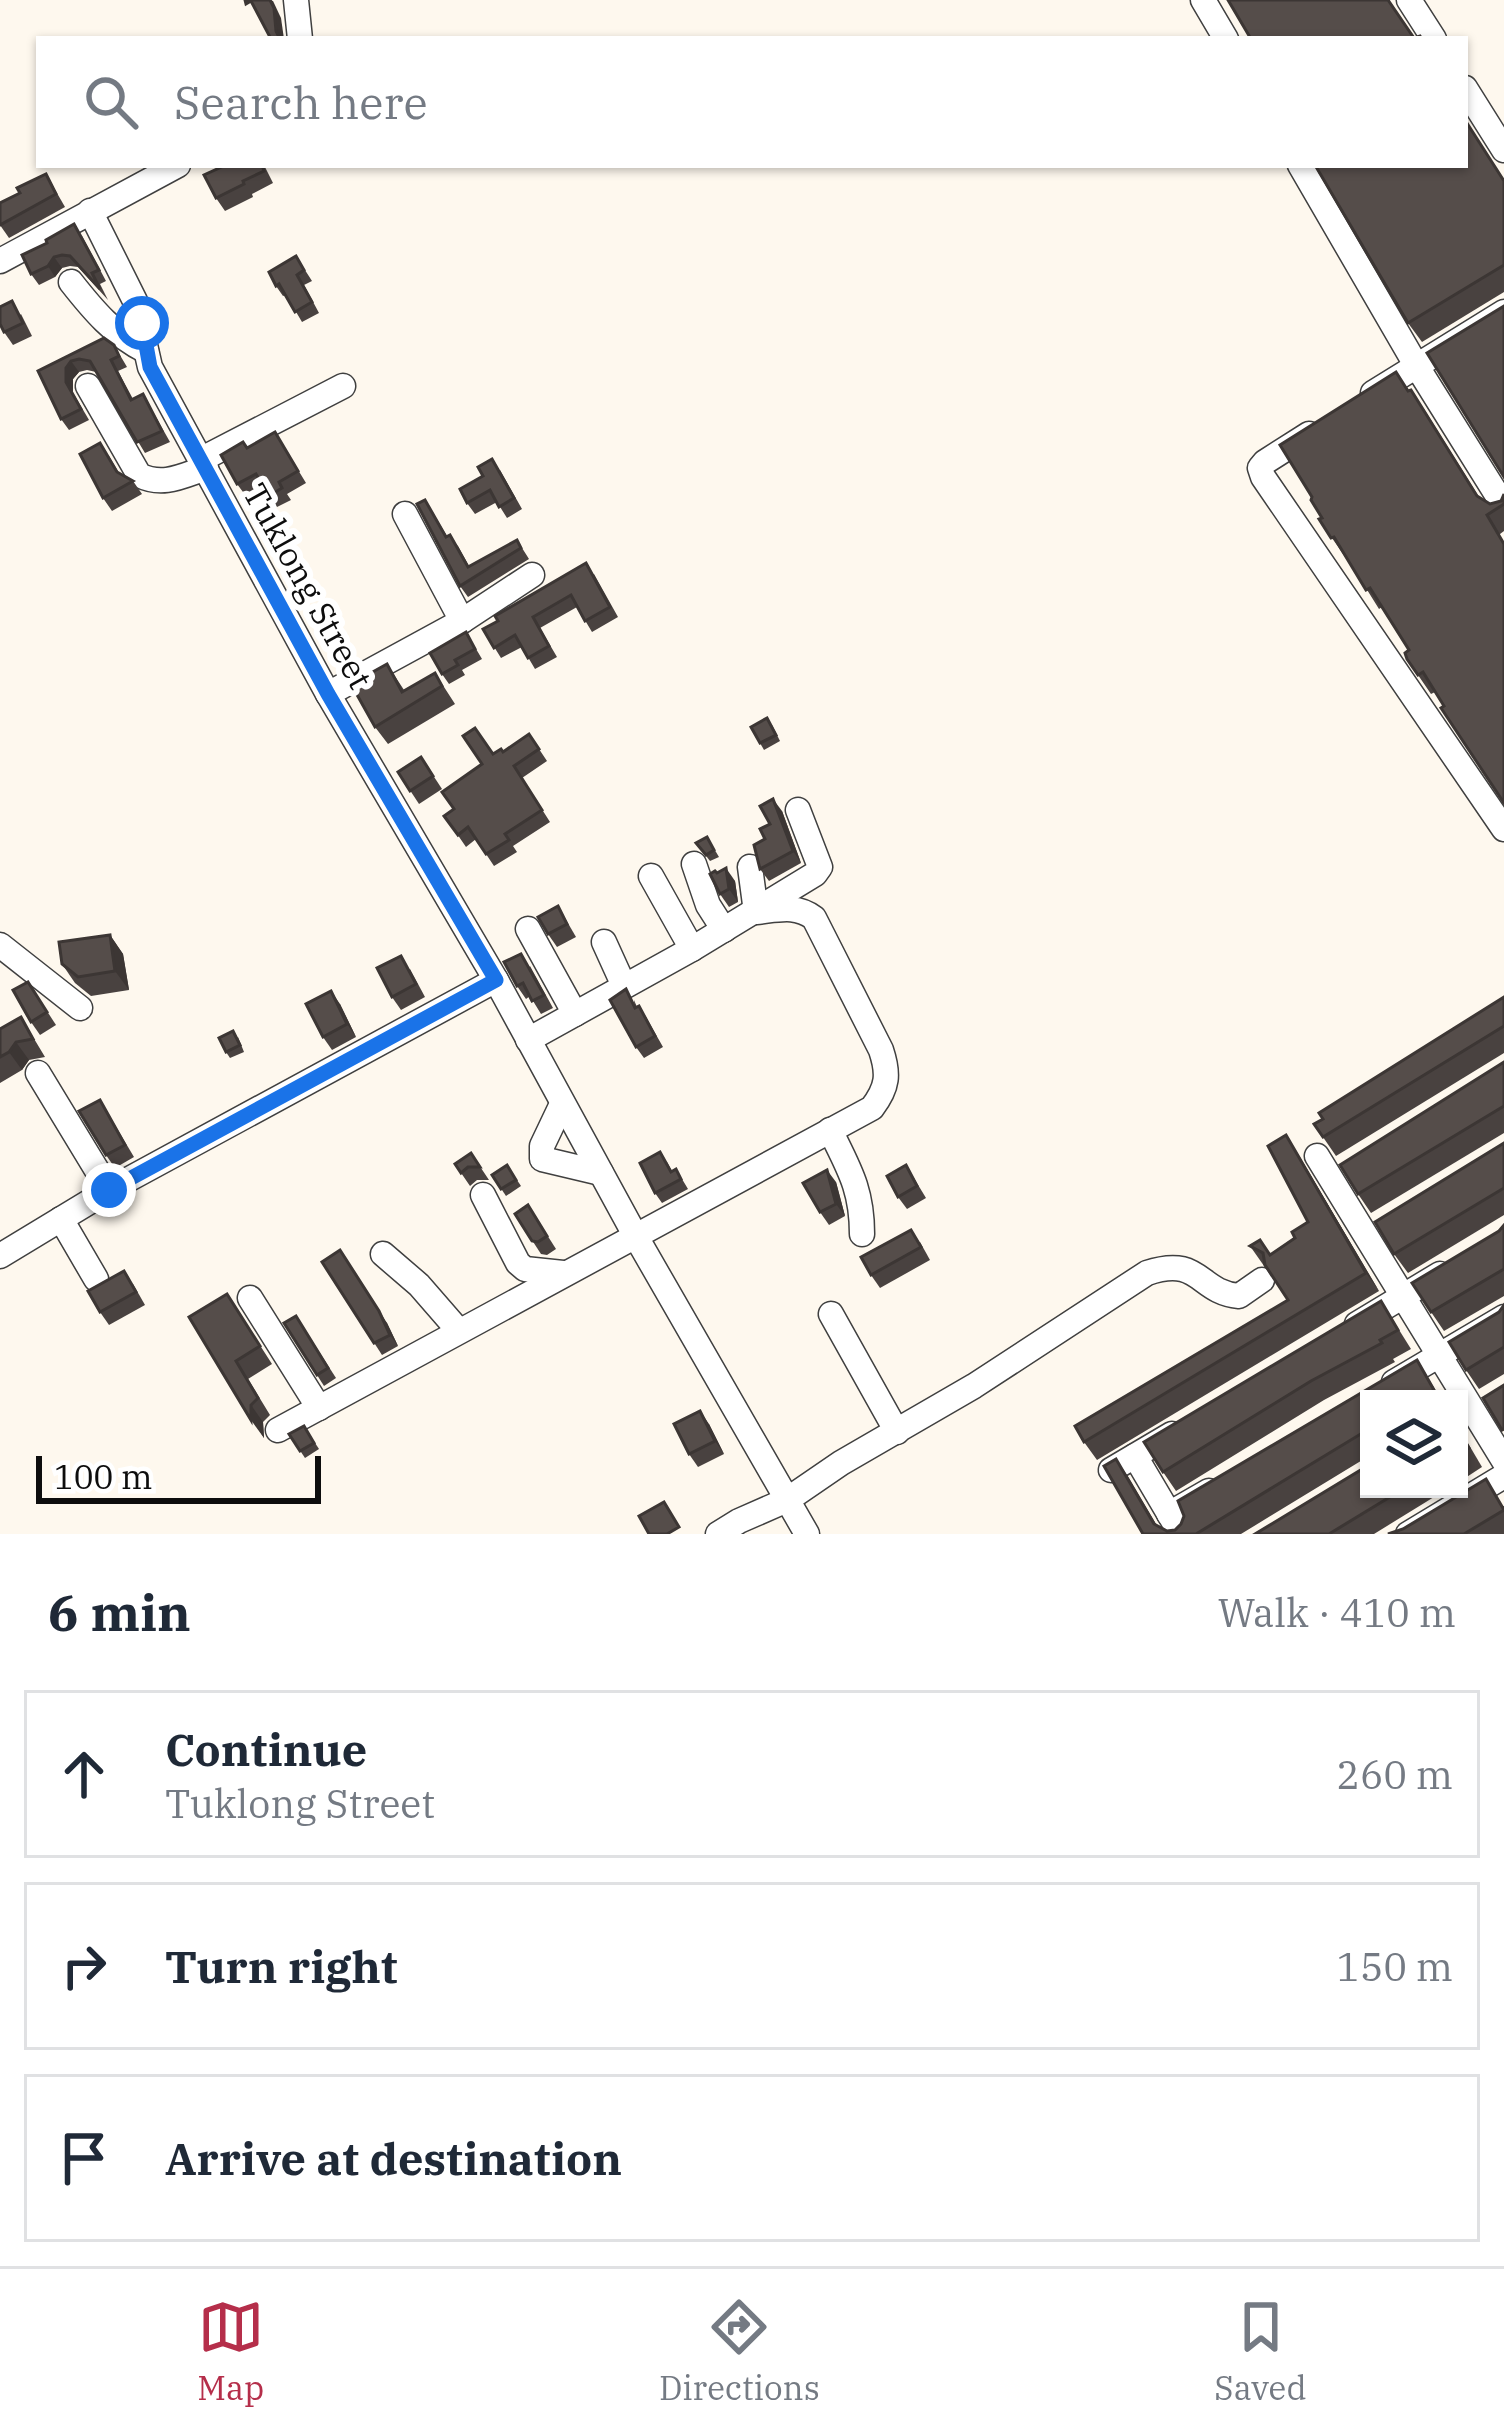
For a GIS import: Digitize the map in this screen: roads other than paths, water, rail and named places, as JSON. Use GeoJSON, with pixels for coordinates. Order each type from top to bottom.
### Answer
{"type":"FeatureCollection","features":[{"type":"Feature","properties":{"kind":"street"},"geometry":{"type":"LineString","coordinates":[[296,0],[301,36]]}},
{"type":"Feature","properties":{"kind":"street"},"geometry":{"type":"LineString","coordinates":[[1203,0],[1224,36]]}},
{"type":"Feature","properties":{"kind":"street"},"geometry":{"type":"LineString","coordinates":[[1409,0],[1432,36]]}},
{"type":"Feature","properties":{"kind":"street"},"geometry":{"type":"LineString","coordinates":[[1468,93],[1504,150]]}},
{"type":"Feature","properties":{"kind":"street"},"geometry":{"type":"LineString","coordinates":[[0,261],[172,168]]}},
{"type":"Feature","properties":{"kind":"street"},"geometry":{"type":"LineString","coordinates":[[1302,168],[1504,506]]}},
{"type":"Feature","properties":{"kind":"street","name":"Tuklong Street"},"geometry":{"type":"LineString","coordinates":[[90,211],[135,301],[150,367],[328,694],[496,980],[635,1235],[807,1534]]}},
{"type":"Feature","properties":{"kind":"street"},"geometry":{"type":"LineString","coordinates":[[71,282],[121,339],[146,351]]}},
{"type":"Feature","properties":{"kind":"street"},"geometry":{"type":"LineString","coordinates":[[1359,402],[1504,312]]}},
{"type":"Feature","properties":{"kind":"street"},"geometry":{"type":"LineString","coordinates":[[88,386],[139,475],[163,483],[343,386]]}},
{"type":"Feature","properties":{"kind":"street"},"geometry":{"type":"LineString","coordinates":[[1322,426],[1265,462],[1260,468],[1263,477],[1504,829]]}},
{"type":"Feature","properties":{"kind":"street"},"geometry":{"type":"LineString","coordinates":[[405,514],[462,621]]}},
{"type":"Feature","properties":{"kind":"street"},"geometry":{"type":"LineString","coordinates":[[328,694],[462,621],[532,575]]}},
{"type":"Feature","properties":{"kind":"street"},"geometry":{"type":"LineString","coordinates":[[528,1040],[806,881],[820,866],[798,810]]}},
{"type":"Feature","properties":{"kind":"street"},"geometry":{"type":"LineString","coordinates":[[694,864],[724,930]]}},
{"type":"Feature","properties":{"kind":"street"},"geometry":{"type":"LineString","coordinates":[[750,867],[756,912]]}},
{"type":"Feature","properties":{"kind":"street"},"geometry":{"type":"LineString","coordinates":[[650,875],[692,949]]}},
{"type":"Feature","properties":{"kind":"street"},"geometry":{"type":"LineString","coordinates":[[278,1430],[872,1108],[884,1091],[888,1071],[814,918],[795,908],[756,912]]}},
{"type":"Feature","properties":{"kind":"street"},"geometry":{"type":"LineString","coordinates":[[528,929],[575,1013]]}},
{"type":"Feature","properties":{"kind":"street"},"geometry":{"type":"LineString","coordinates":[[604,942],[624,986]]}},
{"type":"Feature","properties":{"kind":"street"},"geometry":{"type":"LineString","coordinates":[[0,944],[80,1008]]}},
{"type":"Feature","properties":{"kind":"street"},"geometry":{"type":"LineString","coordinates":[[0,1256],[109,1190],[496,980]]}},
{"type":"Feature","properties":{"kind":"street"},"geometry":{"type":"LineString","coordinates":[[38,1073],[109,1190]]}},
{"type":"Feature","properties":{"kind":"street"},"geometry":{"type":"LineString","coordinates":[[562,1104],[542,1146],[542,1159],[602,1173]]}},
{"type":"Feature","properties":{"kind":"street"},"geometry":{"type":"LineString","coordinates":[[830,1130],[859,1189],[862,1234]]}},
{"type":"Feature","properties":{"kind":"street"},"geometry":{"type":"LineString","coordinates":[[1317,1156],[1340,1173],[1376,1230],[1403,1296],[1504,1461]]}},
{"type":"Feature","properties":{"kind":"street"},"geometry":{"type":"LineString","coordinates":[[483,1195],[518,1263],[526,1269],[565,1273]]}},
{"type":"Feature","properties":{"kind":"street"},"geometry":{"type":"LineString","coordinates":[[61,1219],[96,1279]]}},
{"type":"Feature","properties":{"kind":"street"},"geometry":{"type":"LineString","coordinates":[[383,1254],[419,1285],[459,1331]]}},
{"type":"Feature","properties":{"kind":"street"},"geometry":{"type":"LineString","coordinates":[[1341,1333],[1464,1260]]}},
{"type":"Feature","properties":{"kind":"street"},"geometry":{"type":"LineString","coordinates":[[718,1534],[787,1500],[1147,1273],[1178,1267],[1195,1272],[1228,1295],[1239,1296],[1262,1280]]}},
{"type":"Feature","properties":{"kind":"street"},"geometry":{"type":"LineString","coordinates":[[250,1298],[319,1408]]}},
{"type":"Feature","properties":{"kind":"street"},"geometry":{"type":"LineString","coordinates":[[831,1314],[897,1432]]}},
{"type":"Feature","properties":{"kind":"street"},"geometry":{"type":"LineString","coordinates":[[1382,1390],[1504,1317]]}},
{"type":"Feature","properties":{"kind":"street"},"geometry":{"type":"LineString","coordinates":[[1111,1471],[1197,1419]]}},
{"type":"Feature","properties":{"kind":"street"},"geometry":{"type":"LineString","coordinates":[[1136,1456],[1175,1524],[1227,1480]]}},
{"type":"Feature","properties":{"kind":"street"},"geometry":{"type":"LineString","coordinates":[[1408,1534],[1504,1476]]}}]}
